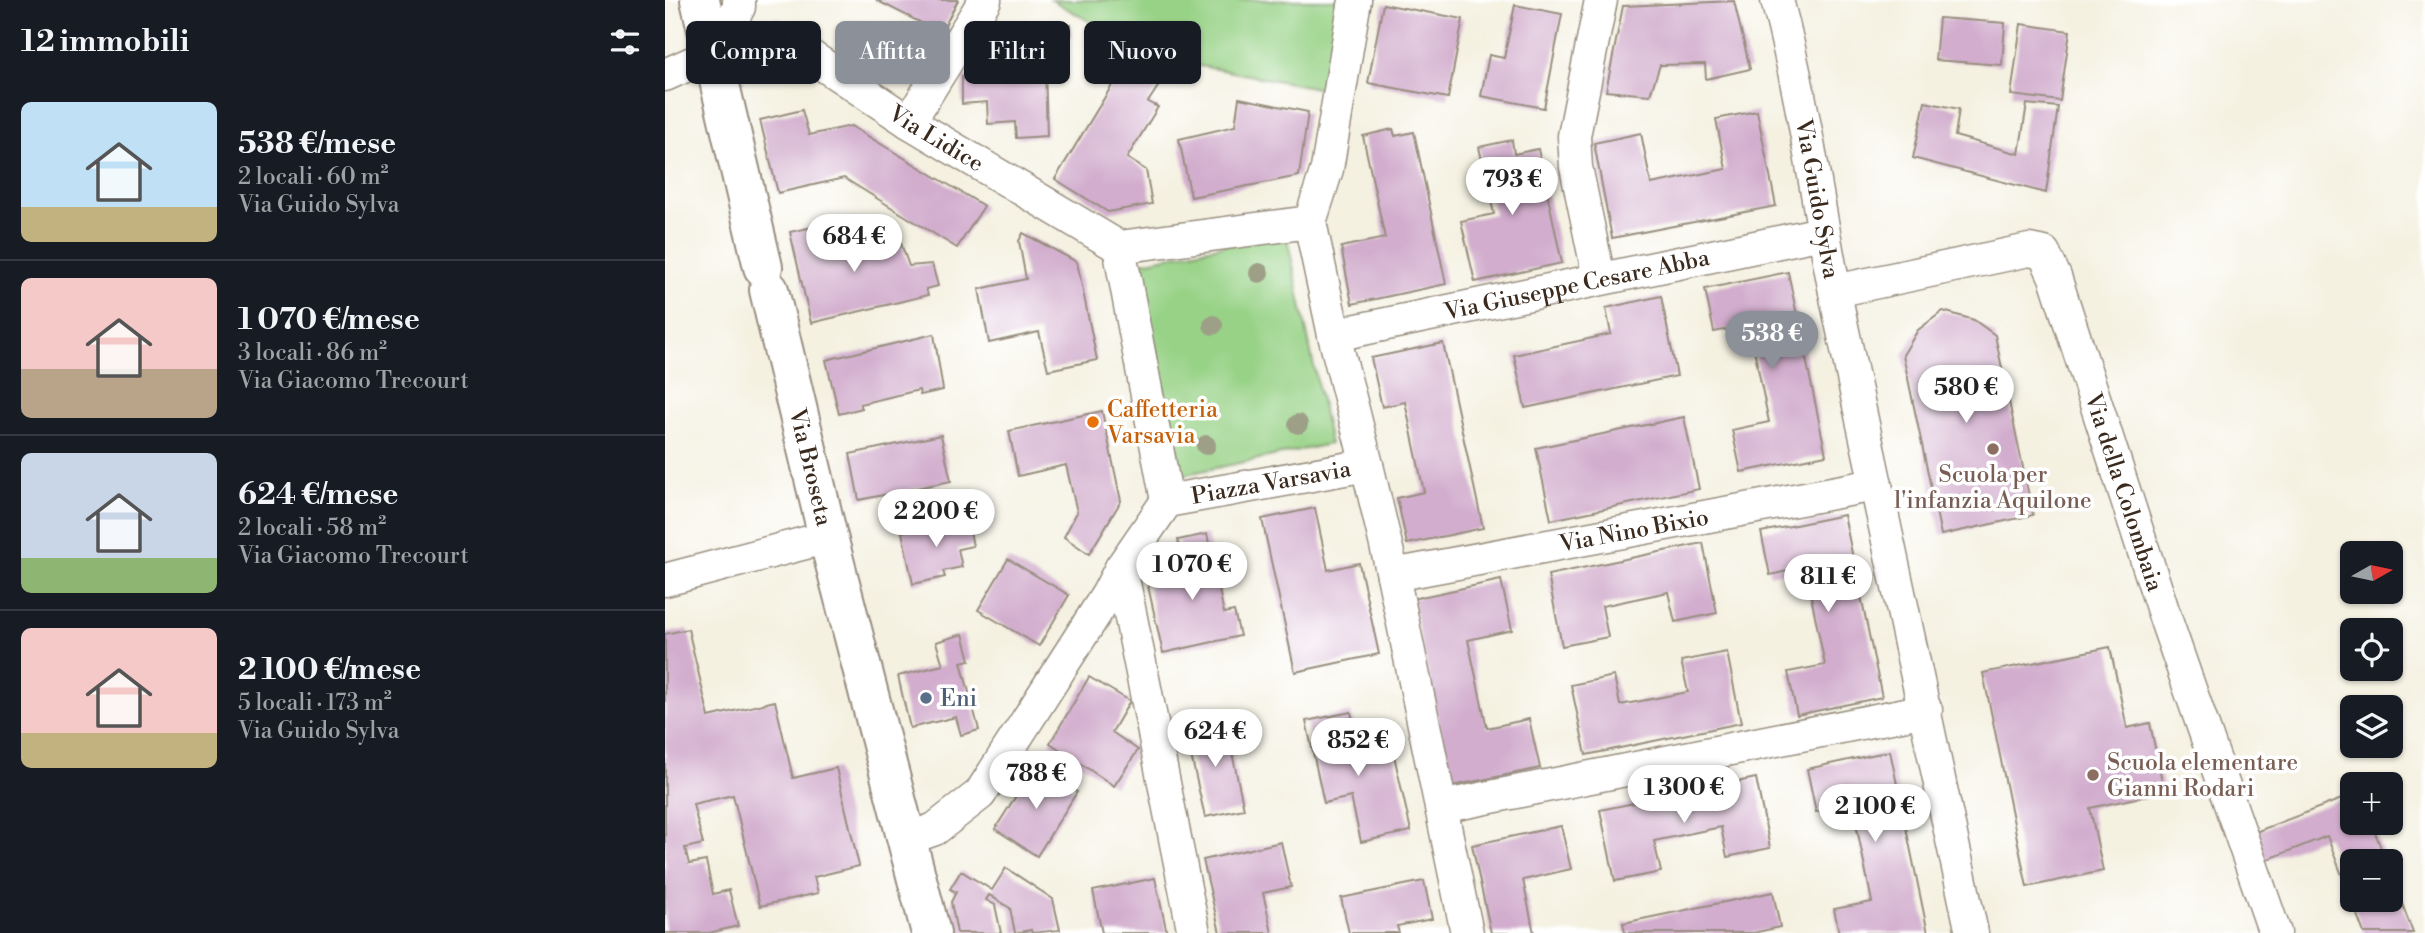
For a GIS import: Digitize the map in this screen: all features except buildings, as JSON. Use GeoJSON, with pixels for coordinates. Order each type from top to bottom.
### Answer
{"type":"FeatureCollection","features":[{"type":"Feature","properties":{"kind":"street","name":"Via Broseta"},"geometry":{"type":"LineString","coordinates":[[700,0],[705,21]]}},
{"type":"Feature","properties":{"kind":"street"},"geometry":{"type":"LineString","coordinates":[[731,21],[739,7],[739,0]]}},
{"type":"Feature","properties":{"kind":"street"},"geometry":{"type":"LineString","coordinates":[[909,122],[985,0]]}},
{"type":"Feature","properties":{"kind":"street"},"geometry":{"type":"LineString","coordinates":[[1119,247],[1310,222],[1327,169],[1355,0]]}},
{"type":"Feature","properties":{"kind":"street"},"geometry":{"type":"LineString","coordinates":[[1599,278],[1576,167],[1574,136],[1601,0]]}},
{"type":"Feature","properties":{"kind":"street","name":"Via Guido Sylva"},"geometry":{"type":"LineString","coordinates":[[1777,0],[1795,67],[1822,233],[1972,933]]}},
{"type":"Feature","properties":{"kind":"street","name":"Via Lidice"},"geometry":{"type":"LineString","coordinates":[[821,63],[909,122],[1119,247]]}},
{"type":"Feature","properties":{"kind":"street","name":"Via Lidice"},"geometry":{"type":"LineString","coordinates":[[665,75],[686,66]]}},
{"type":"Feature","properties":{"kind":"street","name":"Via Broseta"},"geometry":{"type":"LineString","coordinates":[[719,84],[828,537],[931,933]]}},
{"type":"Feature","properties":{"kind":"street","name":"Piazza Varsavia"},"geometry":{"type":"LineString","coordinates":[[1119,247],[1167,501],[1367,465],[1333,335],[1310,222]]}},
{"type":"Feature","properties":{"kind":"street","name":"Via Giuseppe Cesare Abba"},"geometry":{"type":"LineString","coordinates":[[1333,335],[1822,233]]}},
{"type":"Feature","properties":{"kind":"street","name":"Via della Colombaia"},"geometry":{"type":"LineString","coordinates":[[1835,291],[2029,250],[2044,253],[2055,277],[2167,623],[2275,933]]}},
{"type":"Feature","properties":{"kind":"street"},"geometry":{"type":"LineString","coordinates":[[1367,465],[1393,575],[1467,933]]}},
{"type":"Feature","properties":{"kind":"street","name":"Via Nino Bixio"},"geometry":{"type":"LineString","coordinates":[[1393,575],[1875,485]]}},
{"type":"Feature","properties":{"kind":"street"},"geometry":{"type":"LineString","coordinates":[[907,839],[935,829],[980,794],[1107,595],[1121,568],[1167,501]]}},
{"type":"Feature","properties":{"kind":"street"},"geometry":{"type":"LineString","coordinates":[[665,580],[828,537]]}},
{"type":"Feature","properties":{"kind":"street"},"geometry":{"type":"LineString","coordinates":[[1121,568],[1195,933]]}},
{"type":"Feature","properties":{"kind":"street"},"geometry":{"type":"LineString","coordinates":[[1441,807],[1926,710]]}},
{"type":"Feature","properties":{"kind":"green space"},"geometry":{"type":"Polygon","coordinates":[[[1052,0],[1343,0],[1328,90],[1201,66],[1201,21],[1089,21],[1052,0]]]}},
{"type":"Feature","properties":{"kind":"green space"},"geometry":{"type":"Polygon","coordinates":[[[1286,232],[1330,444],[1182,475],[1138,263],[1286,232]]]}},
{"type":"Feature","properties":{"kind":"place","name":"Caffetteria Varsavia"},"geometry":{"type":"Point","coordinates":[1093,422]}},
{"type":"Feature","properties":{"kind":"place","name":"Scuola per l'infanzia Aquilone"},"geometry":{"type":"Point","coordinates":[1993,449]}},
{"type":"Feature","properties":{"kind":"place","name":"Eni"},"geometry":{"type":"Point","coordinates":[926,698]}},
{"type":"Feature","properties":{"kind":"place","name":"Scuola elementare Gianni Rodari"},"geometry":{"type":"Point","coordinates":[2093,775]}}]}
